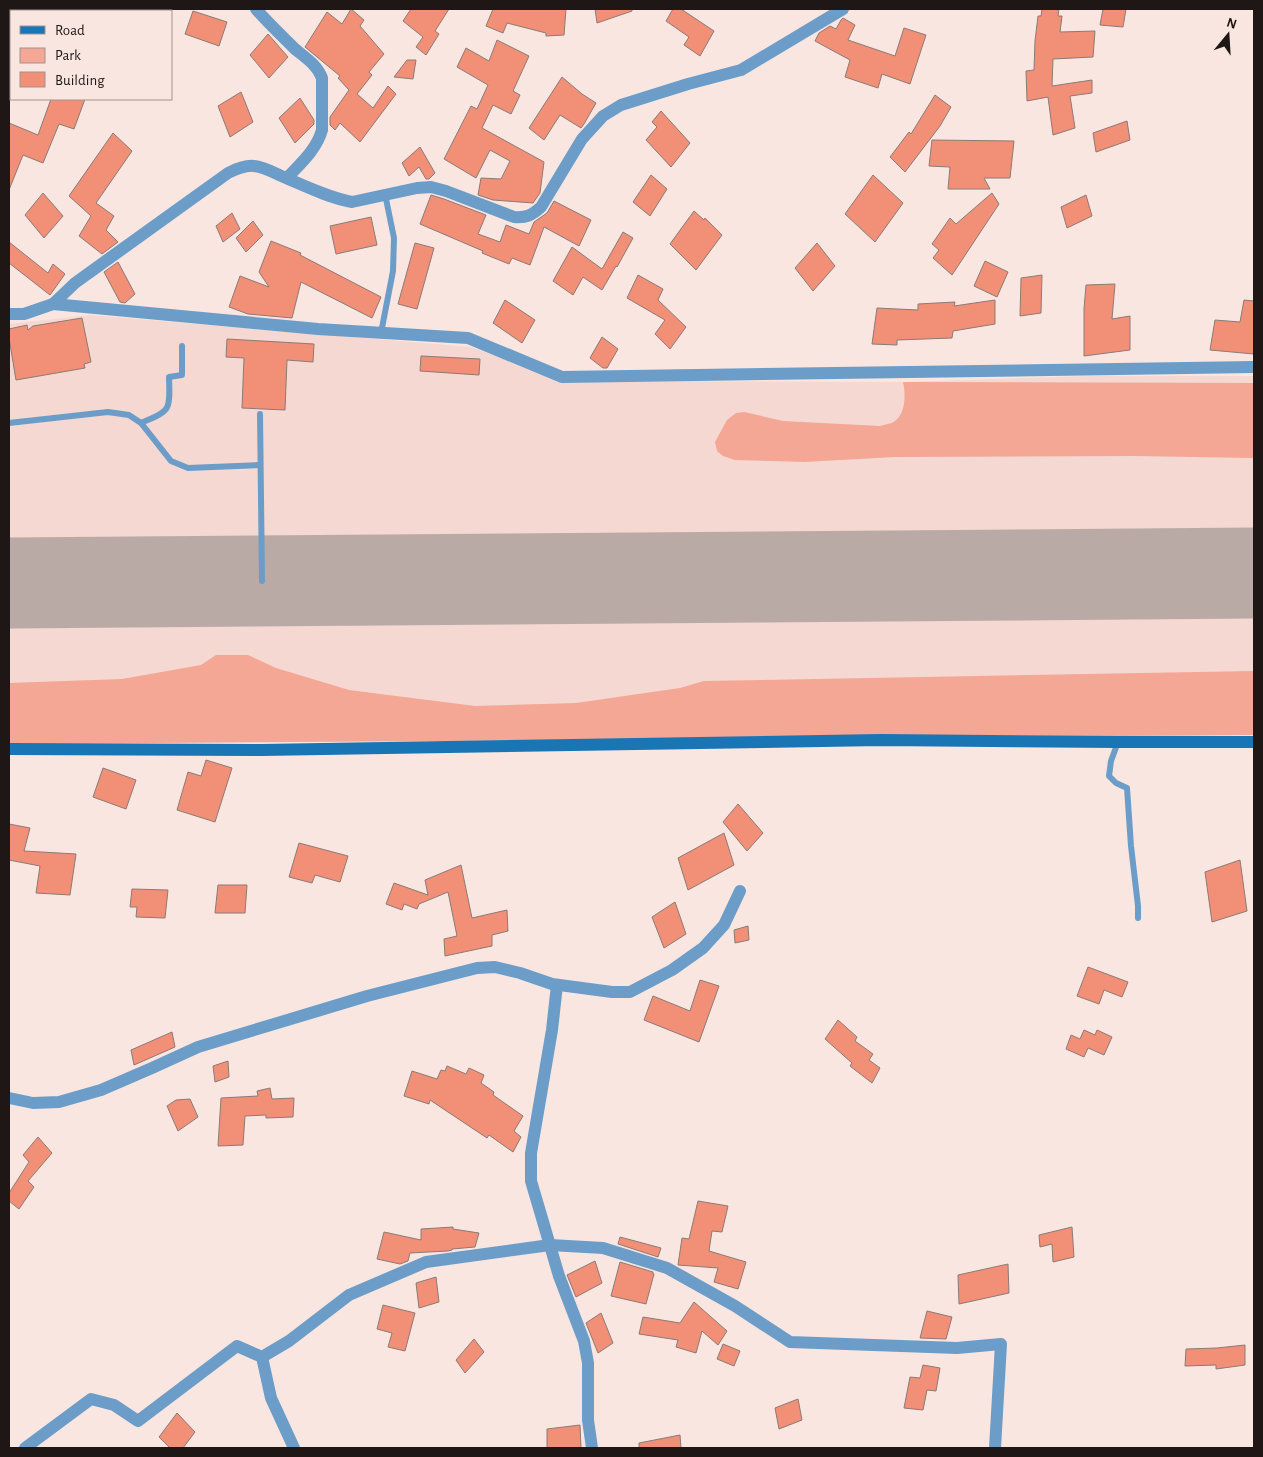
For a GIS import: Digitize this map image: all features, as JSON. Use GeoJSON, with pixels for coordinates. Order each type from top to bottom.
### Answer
{"type":"FeatureCollection","features":[{"type":"Feature","properties":{"kind":"street"},"geometry":{"type":"LineString","coordinates":[[256,9],[263,18],[312,63],[322,78],[321,136],[310,152],[287,178]]}},
{"type":"Feature","properties":{"kind":"street"},"geometry":{"type":"LineString","coordinates":[[9,314],[24,314],[53,304],[76,283],[228,173],[241,167],[254,166],[268,169],[352,202],[384,194],[418,188],[431,188],[446,191],[514,217],[525,218],[541,207],[571,156],[603,116],[621,106],[688,84],[741,70],[843,9]]}},
{"type":"Feature","properties":{"kind":"street"},"geometry":{"type":"LineString","coordinates":[[53,304],[318,329],[468,338],[562,377],[1254,367]]}},
{"type":"Feature","properties":{"kind":"street"},"geometry":{"type":"LineString","coordinates":[[9,749],[261,750],[881,740],[1254,742]]}},
{"type":"Feature","properties":{"kind":"street"},"geometry":{"type":"LineString","coordinates":[[9,1098],[33,1103],[60,1102],[101,1090],[198,1047],[367,996],[477,968],[495,967],[520,972],[557,985],[612,992],[630,992],[672,970],[703,948],[724,925],[740,891]]}},
{"type":"Feature","properties":{"kind":"street"},"geometry":{"type":"LineString","coordinates":[[557,985],[552,1030],[531,1153],[531,1181],[559,1276],[584,1341],[588,1363],[588,1420],[592,1448]]}},
{"type":"Feature","properties":{"kind":"street"},"geometry":{"type":"LineString","coordinates":[[262,1357],[288,1341],[349,1295],[426,1262],[550,1245],[603,1248],[667,1268],[734,1306],[790,1342],[957,1348],[1001,1344],[995,1448]]}},
{"type":"Feature","properties":{"kind":"street"},"geometry":{"type":"LineString","coordinates":[[25,1448],[91,1399],[114,1405],[138,1421],[237,1346],[262,1357]]}},
{"type":"Feature","properties":{"kind":"street"},"geometry":{"type":"LineString","coordinates":[[262,1357],[271,1398],[294,1448]]}},
{"type":"Feature","properties":{"kind":"lane"},"geometry":{"type":"LineString","coordinates":[[381,333],[393,271],[394,238],[384,194]]}},
{"type":"Feature","properties":{"kind":"lane"},"geometry":{"type":"LineString","coordinates":[[141,423],[166,409],[169,377],[182,375],[182,346]]}},
{"type":"Feature","properties":{"kind":"lane"},"geometry":{"type":"LineString","coordinates":[[9,423],[108,412],[129,415],[141,423],[171,461],[188,468],[260,465]]}},
{"type":"Feature","properties":{"kind":"lane"},"geometry":{"type":"LineString","coordinates":[[260,414],[262,581]]}},
{"type":"Feature","properties":{"kind":"lane"},"geometry":{"type":"LineString","coordinates":[[1118,742],[1111,761],[1109,776],[1127,788],[1138,918]]}},
{"type":"Feature","properties":{"kind":"shaded area"},"geometry":{"type":"Polygon","coordinates":[[[90,315],[471,347],[561,381],[903,382],[1089,376],[1254,376],[1254,735],[9,744],[9,324],[90,315]]]}},
{"type":"Feature","properties":{"kind":"green space"},"geometry":{"type":"Polygon","coordinates":[[[903,382],[1254,383],[1254,458],[1133,456],[895,457],[804,462],[735,460],[723,456],[717,451],[715,442],[727,420],[736,413],[744,412],[783,421],[880,426],[892,423],[897,420],[904,405],[905,393],[903,382]]]}},
{"type":"Feature","properties":{"kind":"green space"},"geometry":{"type":"Polygon","coordinates":[[[216,655],[248,655],[276,668],[349,690],[475,706],[576,703],[680,688],[704,681],[1254,671],[1254,735],[9,744],[9,683],[122,679],[201,665],[216,655]]]}},
{"type":"Feature","properties":{"kind":"building"},"geometry":{"type":"Polygon","coordinates":[[[351,9],[364,20],[360,26],[384,54],[369,72],[372,75],[357,94],[373,108],[388,86],[396,94],[360,142],[340,123],[335,130],[330,125],[330,117],[349,90],[338,78],[340,76],[305,47],[327,12],[342,24],[351,9]]]}},
{"type":"Feature","properties":{"kind":"building"},"geometry":{"type":"Polygon","coordinates":[[[411,9],[449,9],[435,31],[439,34],[426,55],[416,47],[423,37],[403,21],[411,9]]]}},
{"type":"Feature","properties":{"kind":"building"},"geometry":{"type":"Polygon","coordinates":[[[493,9],[566,9],[564,35],[546,36],[546,33],[507,23],[503,33],[486,26],[493,9]]]}},
{"type":"Feature","properties":{"kind":"building"},"geometry":{"type":"Polygon","coordinates":[[[595,9],[632,9],[632,11],[597,23],[595,9]]]}},
{"type":"Feature","properties":{"kind":"building"},"geometry":{"type":"Polygon","coordinates":[[[673,9],[681,9],[714,31],[700,56],[684,45],[689,37],[666,21],[673,9]]]}},
{"type":"Feature","properties":{"kind":"building"},"geometry":{"type":"Polygon","coordinates":[[[1042,9],[1059,9],[1058,16],[1062,16],[1060,32],[1095,31],[1093,57],[1053,59],[1052,86],[1092,80],[1092,93],[1070,96],[1075,128],[1053,135],[1048,97],[1027,101],[1026,71],[1034,70],[1038,16],[1041,16],[1042,9]]]}},
{"type":"Feature","properties":{"kind":"building"},"geometry":{"type":"Polygon","coordinates":[[[1103,9],[1126,9],[1123,27],[1100,25],[1103,9]]]}},
{"type":"Feature","properties":{"kind":"building"},"geometry":{"type":"Polygon","coordinates":[[[193,11],[227,22],[219,46],[185,34],[193,11]]]}},
{"type":"Feature","properties":{"kind":"building"},"geometry":{"type":"Polygon","coordinates":[[[843,18],[855,25],[848,40],[895,56],[904,28],[926,35],[910,84],[882,74],[878,88],[845,77],[850,60],[815,41],[819,33],[830,26],[836,29],[843,18]]]}},
{"type":"Feature","properties":{"kind":"building"},"geometry":{"type":"Polygon","coordinates":[[[268,34],[288,57],[269,78],[250,55],[268,34]]]}},
{"type":"Feature","properties":{"kind":"building"},"geometry":{"type":"Polygon","coordinates":[[[497,40],[529,56],[513,91],[520,95],[511,114],[493,105],[482,128],[544,162],[540,193],[533,203],[493,200],[478,195],[481,178],[501,179],[510,161],[490,150],[476,178],[444,159],[471,106],[477,109],[488,85],[457,67],[466,48],[489,61],[497,40]]]}},
{"type":"Feature","properties":{"kind":"building"},"geometry":{"type":"Polygon","coordinates":[[[407,60],[416,60],[413,79],[394,77],[407,60]]]}},
{"type":"Feature","properties":{"kind":"building"},"geometry":{"type":"Polygon","coordinates":[[[562,77],[596,103],[581,128],[560,115],[544,140],[529,128],[562,77]]]}},
{"type":"Feature","properties":{"kind":"building"},"geometry":{"type":"Polygon","coordinates":[[[241,92],[253,122],[230,137],[218,106],[241,92]]]}},
{"type":"Feature","properties":{"kind":"building"},"geometry":{"type":"Polygon","coordinates":[[[935,95],[951,107],[940,126],[905,172],[890,157],[909,132],[911,134],[935,95]]]}},
{"type":"Feature","properties":{"kind":"building"},"geometry":{"type":"Polygon","coordinates":[[[300,98],[314,120],[314,124],[295,143],[279,118],[300,98]]]}},
{"type":"Feature","properties":{"kind":"building"},"geometry":{"type":"Polygon","coordinates":[[[51,100],[85,100],[74,129],[59,124],[43,163],[23,155],[9,190],[9,123],[38,135],[51,100]]]}},
{"type":"Feature","properties":{"kind":"building"},"geometry":{"type":"Polygon","coordinates":[[[661,111],[690,143],[671,167],[646,140],[657,127],[652,122],[661,111]]]}},
{"type":"Feature","properties":{"kind":"building"},"geometry":{"type":"Polygon","coordinates":[[[1127,121],[1130,140],[1096,152],[1093,133],[1127,121]]]}},
{"type":"Feature","properties":{"kind":"building"},"geometry":{"type":"Polygon","coordinates":[[[113,133],[132,151],[96,203],[114,216],[106,230],[118,242],[102,254],[79,236],[91,216],[69,196],[113,133]]]}},
{"type":"Feature","properties":{"kind":"building"},"geometry":{"type":"Polygon","coordinates":[[[932,140],[1014,141],[1010,178],[984,178],[990,189],[948,189],[950,167],[929,166],[932,140]]]}},
{"type":"Feature","properties":{"kind":"building"},"geometry":{"type":"Polygon","coordinates":[[[420,147],[435,173],[429,179],[426,179],[419,167],[409,176],[402,163],[420,147]]]}},
{"type":"Feature","properties":{"kind":"building"},"geometry":{"type":"Polygon","coordinates":[[[651,175],[667,189],[650,216],[633,202],[651,175]]]}},
{"type":"Feature","properties":{"kind":"building"},"geometry":{"type":"Polygon","coordinates":[[[873,175],[903,203],[875,242],[845,214],[873,175]]]}},
{"type":"Feature","properties":{"kind":"building"},"geometry":{"type":"Polygon","coordinates":[[[43,193],[63,216],[44,238],[25,215],[43,193]]]}},
{"type":"Feature","properties":{"kind":"building"},"geometry":{"type":"Polygon","coordinates":[[[992,193],[999,204],[952,275],[933,258],[939,250],[932,244],[950,218],[956,224],[992,193]]]}},
{"type":"Feature","properties":{"kind":"building"},"geometry":{"type":"Polygon","coordinates":[[[431,195],[486,215],[478,234],[500,242],[506,225],[529,234],[534,222],[547,213],[554,201],[591,220],[579,246],[544,227],[530,265],[512,258],[509,264],[420,224],[431,195]]]}},
{"type":"Feature","properties":{"kind":"building"},"geometry":{"type":"Polygon","coordinates":[[[1086,195],[1092,216],[1067,228],[1061,207],[1086,195]]]}},
{"type":"Feature","properties":{"kind":"building"},"geometry":{"type":"Polygon","coordinates":[[[694,211],[704,220],[705,218],[722,235],[696,270],[670,244],[694,211]]]}},
{"type":"Feature","properties":{"kind":"building"},"geometry":{"type":"Polygon","coordinates":[[[232,213],[240,229],[223,242],[216,226],[232,213]]]}},
{"type":"Feature","properties":{"kind":"building"},"geometry":{"type":"Polygon","coordinates":[[[371,217],[377,245],[336,254],[330,226],[371,217]]]}},
{"type":"Feature","properties":{"kind":"building"},"geometry":{"type":"Polygon","coordinates":[[[253,221],[263,235],[246,252],[236,238],[253,221]]]}},
{"type":"Feature","properties":{"kind":"building"},"geometry":{"type":"Polygon","coordinates":[[[623,232],[633,238],[602,290],[583,277],[573,295],[553,281],[572,247],[602,269],[623,232]]]}},
{"type":"Feature","properties":{"kind":"building"},"geometry":{"type":"Polygon","coordinates":[[[271,241],[301,253],[300,255],[381,297],[372,318],[301,282],[292,318],[248,314],[229,307],[240,276],[269,287],[259,272],[271,241]]]}},
{"type":"Feature","properties":{"kind":"building"},"geometry":{"type":"Polygon","coordinates":[[[9,242],[48,273],[53,264],[65,274],[50,295],[9,263],[9,242]]]}},
{"type":"Feature","properties":{"kind":"building"},"geometry":{"type":"Polygon","coordinates":[[[415,243],[434,248],[417,309],[398,304],[415,243]]]}},
{"type":"Feature","properties":{"kind":"building"},"geometry":{"type":"Polygon","coordinates":[[[817,243],[835,266],[813,291],[795,268],[817,243]]]}},
{"type":"Feature","properties":{"kind":"building"},"geometry":{"type":"Polygon","coordinates":[[[985,261],[1008,272],[997,297],[974,286],[985,261]]]}},
{"type":"Feature","properties":{"kind":"building"},"geometry":{"type":"Polygon","coordinates":[[[118,262],[135,294],[125,303],[120,302],[104,272],[118,262]]]}},
{"type":"Feature","properties":{"kind":"building"},"geometry":{"type":"Polygon","coordinates":[[[638,275],[663,289],[658,300],[686,327],[670,349],[655,334],[665,320],[627,298],[638,275]]]}},
{"type":"Feature","properties":{"kind":"building"},"geometry":{"type":"Polygon","coordinates":[[[1042,275],[1041,313],[1020,316],[1021,278],[1042,275]]]}},
{"type":"Feature","properties":{"kind":"building"},"geometry":{"type":"Polygon","coordinates":[[[1115,284],[1112,319],[1130,316],[1130,350],[1084,356],[1086,285],[1115,284]]]}},
{"type":"Feature","properties":{"kind":"building"},"geometry":{"type":"Polygon","coordinates":[[[505,300],[535,320],[522,343],[493,323],[505,300]]]}},
{"type":"Feature","properties":{"kind":"building"},"geometry":{"type":"Polygon","coordinates":[[[995,300],[995,324],[953,331],[952,338],[897,340],[897,345],[872,344],[877,308],[918,310],[918,304],[955,302],[954,306],[995,300]]]}},
{"type":"Feature","properties":{"kind":"building"},"geometry":{"type":"Polygon","coordinates":[[[1244,300],[1254,301],[1254,354],[1210,350],[1215,320],[1240,322],[1244,300]]]}},
{"type":"Feature","properties":{"kind":"building"},"geometry":{"type":"Polygon","coordinates":[[[82,318],[91,362],[84,364],[85,368],[16,380],[9,329],[27,325],[28,330],[33,326],[82,318]]]}},
{"type":"Feature","properties":{"kind":"building"},"geometry":{"type":"Polygon","coordinates":[[[602,337],[618,349],[607,368],[603,368],[590,358],[602,337]]]}},
{"type":"Feature","properties":{"kind":"building"},"geometry":{"type":"Polygon","coordinates":[[[227,339],[314,344],[313,362],[287,360],[285,410],[242,408],[244,358],[226,357],[227,339]]]}},
{"type":"Feature","properties":{"kind":"building"},"geometry":{"type":"Polygon","coordinates":[[[421,356],[480,359],[479,375],[420,371],[421,356]]]}},
{"type":"Feature","properties":{"kind":"building"},"geometry":{"type":"Polygon","coordinates":[[[206,760],[232,768],[215,822],[177,810],[188,772],[201,776],[206,760]]]}},
{"type":"Feature","properties":{"kind":"building"},"geometry":{"type":"Polygon","coordinates":[[[103,768],[136,780],[126,809],[93,797],[103,768]]]}},
{"type":"Feature","properties":{"kind":"building"},"geometry":{"type":"Polygon","coordinates":[[[738,804],[763,833],[747,851],[723,822],[738,804]]]}},
{"type":"Feature","properties":{"kind":"building"},"geometry":{"type":"Polygon","coordinates":[[[9,824],[30,828],[24,851],[76,854],[70,895],[36,893],[40,866],[9,860],[9,824]]]}},
{"type":"Feature","properties":{"kind":"building"},"geometry":{"type":"Polygon","coordinates":[[[724,833],[734,865],[688,890],[678,858],[724,833]]]}},
{"type":"Feature","properties":{"kind":"building"},"geometry":{"type":"Polygon","coordinates":[[[299,843],[348,856],[340,882],[315,875],[312,883],[289,877],[299,843]]]}},
{"type":"Feature","properties":{"kind":"building"},"geometry":{"type":"Polygon","coordinates":[[[1240,860],[1247,911],[1212,922],[1205,872],[1240,860]]]}},
{"type":"Feature","properties":{"kind":"building"},"geometry":{"type":"Polygon","coordinates":[[[461,865],[472,918],[507,910],[508,931],[492,935],[492,946],[445,956],[444,939],[457,936],[448,892],[419,904],[417,909],[404,904],[402,910],[386,904],[394,883],[428,895],[425,880],[461,865]]]}},
{"type":"Feature","properties":{"kind":"building"},"geometry":{"type":"Polygon","coordinates":[[[218,885],[247,885],[245,913],[215,913],[218,885]]]}},
{"type":"Feature","properties":{"kind":"building"},"geometry":{"type":"Polygon","coordinates":[[[132,889],[168,890],[165,918],[136,917],[137,907],[130,907],[132,889]]]}},
{"type":"Feature","properties":{"kind":"building"},"geometry":{"type":"Polygon","coordinates":[[[675,902],[686,934],[664,948],[652,917],[675,902]]]}},
{"type":"Feature","properties":{"kind":"building"},"geometry":{"type":"Polygon","coordinates":[[[748,926],[749,940],[735,943],[734,930],[748,926]]]}},
{"type":"Feature","properties":{"kind":"building"},"geometry":{"type":"Polygon","coordinates":[[[1088,967],[1128,982],[1122,997],[1104,990],[1099,1004],[1077,996],[1088,967]]]}},
{"type":"Feature","properties":{"kind":"building"},"geometry":{"type":"Polygon","coordinates":[[[700,980],[719,986],[699,1042],[644,1020],[653,996],[690,1011],[700,980]]]}},
{"type":"Feature","properties":{"kind":"building"},"geometry":{"type":"Polygon","coordinates":[[[838,1020],[857,1037],[855,1041],[873,1054],[869,1060],[880,1068],[872,1083],[850,1066],[852,1063],[825,1039],[838,1020]]]}},
{"type":"Feature","properties":{"kind":"building"},"geometry":{"type":"Polygon","coordinates":[[[1084,1030],[1095,1035],[1097,1030],[1112,1037],[1104,1055],[1088,1048],[1084,1057],[1066,1049],[1071,1035],[1080,1039],[1084,1030]]]}},
{"type":"Feature","properties":{"kind":"building"},"geometry":{"type":"Polygon","coordinates":[[[172,1032],[175,1047],[134,1065],[131,1050],[172,1032]]]}},
{"type":"Feature","properties":{"kind":"building"},"geometry":{"type":"Polygon","coordinates":[[[228,1061],[229,1077],[215,1082],[213,1066],[228,1061]]]}},
{"type":"Feature","properties":{"kind":"building"},"geometry":{"type":"Polygon","coordinates":[[[447,1066],[466,1074],[469,1068],[484,1075],[481,1083],[494,1092],[493,1095],[523,1116],[514,1131],[521,1137],[513,1152],[489,1135],[487,1138],[430,1100],[429,1104],[404,1096],[412,1071],[437,1079],[441,1070],[445,1071],[447,1066]]]}},
{"type":"Feature","properties":{"kind":"building"},"geometry":{"type":"Polygon","coordinates":[[[270,1088],[272,1099],[294,1098],[293,1117],[266,1118],[266,1115],[245,1116],[243,1145],[218,1146],[221,1098],[258,1096],[257,1091],[270,1088]]]}},
{"type":"Feature","properties":{"kind":"building"},"geometry":{"type":"Polygon","coordinates":[[[190,1099],[198,1117],[178,1131],[167,1106],[176,1100],[190,1099]]]}},
{"type":"Feature","properties":{"kind":"building"},"geometry":{"type":"Polygon","coordinates":[[[38,1137],[52,1153],[28,1181],[34,1187],[19,1209],[9,1201],[9,1193],[29,1162],[23,1155],[38,1137]]]}},
{"type":"Feature","properties":{"kind":"building"},"geometry":{"type":"Polygon","coordinates":[[[698,1201],[728,1206],[722,1232],[712,1231],[709,1251],[746,1262],[738,1289],[714,1282],[718,1268],[678,1265],[682,1238],[689,1239],[698,1201]]]}},
{"type":"Feature","properties":{"kind":"building"},"geometry":{"type":"Polygon","coordinates":[[[453,1227],[453,1229],[479,1233],[475,1247],[448,1251],[410,1253],[408,1261],[400,1264],[377,1259],[384,1232],[421,1240],[421,1229],[453,1227]]]}},
{"type":"Feature","properties":{"kind":"building"},"geometry":{"type":"Polygon","coordinates":[[[1072,1227],[1074,1257],[1053,1262],[1052,1244],[1040,1247],[1039,1235],[1072,1227]]]}},
{"type":"Feature","properties":{"kind":"building"},"geometry":{"type":"Polygon","coordinates":[[[620,1237],[661,1248],[658,1257],[618,1244],[620,1237]]]}},
{"type":"Feature","properties":{"kind":"building"},"geometry":{"type":"Polygon","coordinates":[[[595,1261],[602,1283],[576,1297],[567,1275],[595,1261]]]}},
{"type":"Feature","properties":{"kind":"building"},"geometry":{"type":"Polygon","coordinates":[[[620,1262],[653,1272],[646,1304],[611,1296],[620,1262]]]}},
{"type":"Feature","properties":{"kind":"building"},"geometry":{"type":"Polygon","coordinates":[[[1008,1264],[1009,1293],[959,1304],[958,1275],[1008,1264]]]}},
{"type":"Feature","properties":{"kind":"building"},"geometry":{"type":"Polygon","coordinates":[[[436,1277],[439,1302],[419,1308],[416,1283],[436,1277]]]}},
{"type":"Feature","properties":{"kind":"building"},"geometry":{"type":"Polygon","coordinates":[[[694,1302],[727,1331],[718,1345],[702,1331],[696,1353],[676,1347],[678,1340],[639,1334],[643,1317],[680,1323],[694,1302]]]}},
{"type":"Feature","properties":{"kind":"building"},"geometry":{"type":"Polygon","coordinates":[[[383,1305],[415,1313],[405,1351],[388,1347],[392,1333],[377,1329],[383,1305]]]}},
{"type":"Feature","properties":{"kind":"building"},"geometry":{"type":"Polygon","coordinates":[[[927,1311],[952,1317],[946,1339],[920,1338],[927,1311]]]}},
{"type":"Feature","properties":{"kind":"building"},"geometry":{"type":"Polygon","coordinates":[[[601,1313],[613,1343],[598,1353],[586,1323],[601,1313]]]}},
{"type":"Feature","properties":{"kind":"building"},"geometry":{"type":"Polygon","coordinates":[[[474,1339],[484,1352],[465,1373],[456,1360],[474,1339]]]}},
{"type":"Feature","properties":{"kind":"building"},"geometry":{"type":"Polygon","coordinates":[[[723,1344],[740,1351],[734,1366],[717,1359],[723,1344]]]}},
{"type":"Feature","properties":{"kind":"building"},"geometry":{"type":"Polygon","coordinates":[[[1245,1345],[1245,1365],[1216,1369],[1216,1365],[1185,1366],[1186,1349],[1245,1345]]]}},
{"type":"Feature","properties":{"kind":"building"},"geometry":{"type":"Polygon","coordinates":[[[923,1365],[940,1368],[936,1391],[927,1390],[923,1410],[904,1408],[910,1377],[920,1378],[923,1365]]]}},
{"type":"Feature","properties":{"kind":"building"},"geometry":{"type":"Polygon","coordinates":[[[798,1399],[802,1420],[779,1429],[775,1408],[798,1399]]]}},
{"type":"Feature","properties":{"kind":"building"},"geometry":{"type":"Polygon","coordinates":[[[177,1413],[195,1432],[183,1448],[170,1448],[159,1437],[177,1413]]]}},
{"type":"Feature","properties":{"kind":"building"},"geometry":{"type":"Polygon","coordinates":[[[580,1425],[581,1448],[547,1448],[547,1429],[580,1425]]]}},
{"type":"Feature","properties":{"kind":"building"},"geometry":{"type":"Polygon","coordinates":[[[680,1435],[681,1448],[639,1448],[639,1443],[680,1435]]]}},
{"type":"Feature","properties":{"kind":"runway"},"geometry":{"type":"LineString","coordinates":[[9,583],[1254,573]]}}]}
